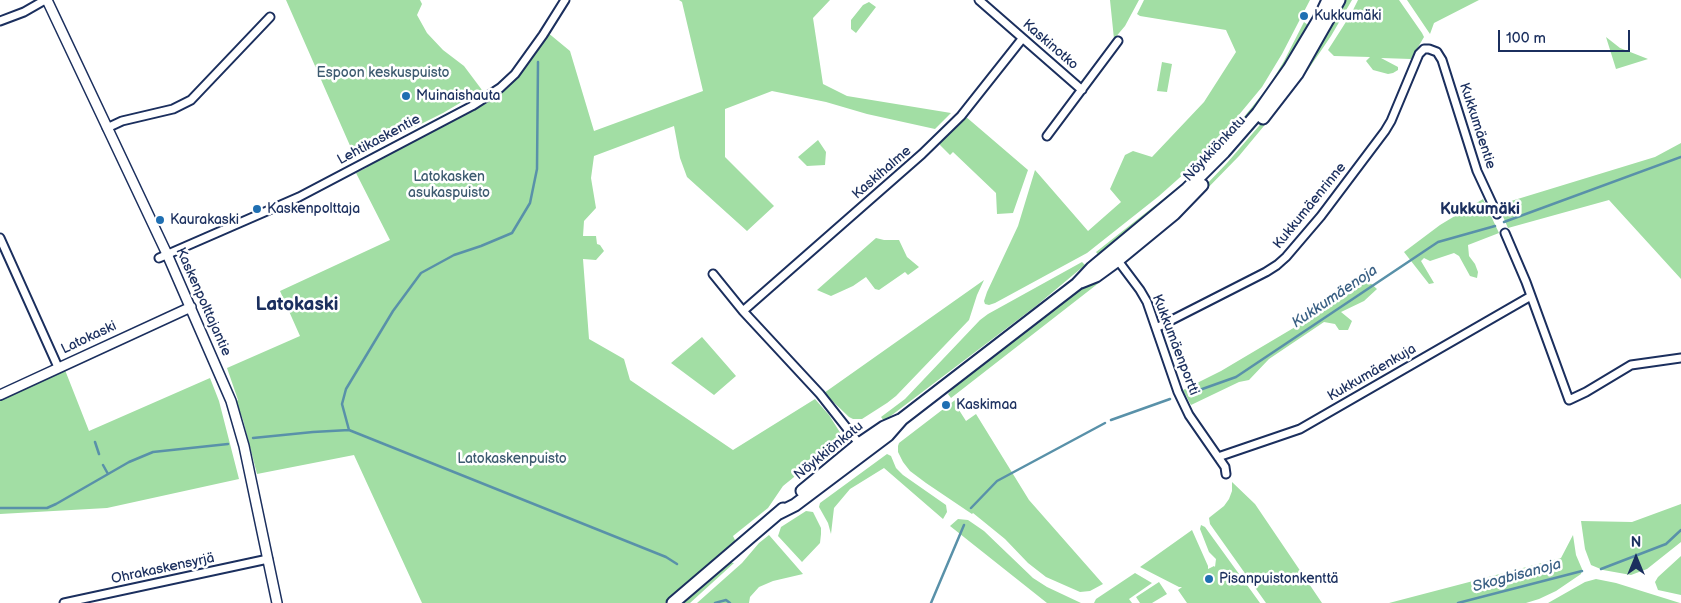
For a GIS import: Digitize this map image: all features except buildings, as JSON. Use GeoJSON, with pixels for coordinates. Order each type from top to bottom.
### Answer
{"type":"FeatureCollection","features":[{"type":"Feature","properties":{"kind":"main road","name":"Nöykkiönkatu"},"geometry":{"type":"LineString","coordinates":[[673,603],[779,513],[792,499],[862,448],[888,435],[902,419],[1077,284],[1096,276],[1187,190],[1258,113],[1289,69],[1328,0]]}},
{"type":"Feature","properties":{"kind":"main road","name":"Nöykkiönkatu"},"geometry":{"type":"LineString","coordinates":[[1115,256],[1174,214],[1228,159],[1266,115],[1297,74],[1338,0]]}},
{"type":"Feature","properties":{"kind":"street"},"geometry":{"type":"LineString","coordinates":[[0,21],[24,12],[46,0]]}},
{"type":"Feature","properties":{"kind":"street","name":"Kaskenpolttajantie"},"geometry":{"type":"LineString","coordinates":[[46,0],[107,128],[163,256],[191,307],[231,402],[244,446],[277,603]]}},
{"type":"Feature","properties":{"kind":"street","name":"Lehtikaskentie"},"geometry":{"type":"LineString","coordinates":[[163,256],[298,197],[472,106],[500,88],[515,74],[529,56],[565,0]]}},
{"type":"Feature","properties":{"kind":"street","name":"Kaskinotko"},"geometry":{"type":"LineString","coordinates":[[979,0],[1082,90]]}},
{"type":"Feature","properties":{"kind":"street"},"geometry":{"type":"LineString","coordinates":[[107,128],[122,121],[173,109],[191,100],[270,17]]}},
{"type":"Feature","properties":{"kind":"street","name":"Kaskihalme"},"geometry":{"type":"LineString","coordinates":[[743,311],[928,149],[961,116],[1022,38]]}},
{"type":"Feature","properties":{"kind":"street","name":"Kaskinotko"},"geometry":{"type":"LineString","coordinates":[[1047,136],[1118,41]]}},
{"type":"Feature","properties":{"kind":"street","name":"Kukkumäenrinne"},"geometry":{"type":"LineString","coordinates":[[1156,328],[1266,272],[1286,257],[1327,209],[1385,131],[1419,54],[1424,49],[1429,49]]}},
{"type":"Feature","properties":{"kind":"street","name":"Kukkumäentie"},"geometry":{"type":"LineString","coordinates":[[1429,49],[1437,52],[1442,60],[1477,171],[1497,214]]}},
{"type":"Feature","properties":{"kind":"street"},"geometry":{"type":"LineString","coordinates":[[1505,233],[1531,296],[1569,400],[1631,365],[1681,358]]}},
{"type":"Feature","properties":{"kind":"street"},"geometry":{"type":"LineString","coordinates":[[0,238],[58,367]]}},
{"type":"Feature","properties":{"kind":"street","name":"Kukkumäenportti"},"geometry":{"type":"LineString","coordinates":[[1115,256],[1147,302],[1178,392],[1187,410],[1225,467],[1226,474]]}},
{"type":"Feature","properties":{"kind":"street"},"geometry":{"type":"LineString","coordinates":[[713,274],[743,311],[820,394],[862,448]]}},
{"type":"Feature","properties":{"kind":"street","name":"Kukkumäenkuja"},"geometry":{"type":"LineString","coordinates":[[1218,457],[1300,429],[1531,296]]}},
{"type":"Feature","properties":{"kind":"street","name":"Latokaski"},"geometry":{"type":"LineString","coordinates":[[0,395],[191,307]]}},
{"type":"Feature","properties":{"kind":"street","name":"Ohrakaskensyrjä"},"geometry":{"type":"LineString","coordinates":[[64,603],[268,559]]}},
{"type":"Feature","properties":{"kind":"green space","name":"Espoon keskuspuisto"},"geometry":{"type":"Polygon","coordinates":[[[286,0],[420,0],[422,4],[417,15],[427,33],[443,50],[464,66],[482,90],[443,113],[355,157],[286,0]]]}},
{"type":"Feature","properties":{"kind":"green space","name":"Latokaskenpuisto"},"geometry":{"type":"Polygon","coordinates":[[[679,0],[830,0],[813,18],[823,84],[847,96],[951,113],[935,129],[867,114],[826,102],[772,91],[725,109],[725,157],[774,206],[747,231],[687,177],[680,158],[674,126],[594,156],[591,178],[596,208],[584,221],[583,236],[596,236],[597,244],[604,251],[596,260],[583,259],[589,339],[624,359],[630,380],[733,450],[815,399],[829,415],[841,434],[841,439],[783,486],[768,508],[733,536],[736,542],[665,603],[422,603],[354,455],[257,474],[236,401],[238,400],[227,368],[300,336],[280,291],[390,240],[356,173],[366,168],[370,163],[482,105],[499,92],[547,32],[570,51],[594,131],[703,91],[682,2],[679,0]]]}},
{"type":"Feature","properties":{"kind":"green space"},"geometry":{"type":"Polygon","coordinates":[[[1110,0],[1139,0],[1125,26],[1114,39],[1110,0]]]}},
{"type":"Feature","properties":{"kind":"green space"},"geometry":{"type":"Polygon","coordinates":[[[1144,0],[1310,0],[1282,54],[1262,87],[1223,134],[1186,172],[1087,253],[995,303],[985,304],[987,292],[1018,226],[1035,170],[1088,231],[1121,202],[1110,189],[1125,155],[1133,151],[1152,157],[1204,102],[1236,52],[1226,30],[1140,16],[1137,14],[1144,0]]]}},
{"type":"Feature","properties":{"kind":"green space"},"geometry":{"type":"Polygon","coordinates":[[[1343,0],[1352,0],[1331,36],[1283,103],[1239,156],[1199,197],[1181,215],[1133,255],[1132,252],[1204,187],[1265,119],[1343,0]]]}},
{"type":"Feature","properties":{"kind":"green space"},"geometry":{"type":"Polygon","coordinates":[[[1358,0],[1399,0],[1424,37],[1411,59],[1381,58],[1398,67],[1398,70],[1393,73],[1388,74],[1373,70],[1366,61],[1370,57],[1334,56],[1328,50],[1358,0]]]}},
{"type":"Feature","properties":{"kind":"green space"},"geometry":{"type":"Polygon","coordinates":[[[1407,0],[1479,0],[1434,23],[1430,34],[1407,0]]]}},
{"type":"Feature","properties":{"kind":"green space"},"geometry":{"type":"Polygon","coordinates":[[[869,2],[876,7],[856,33],[851,29],[851,20],[863,5],[869,2]]]}},
{"type":"Feature","properties":{"kind":"green space"},"geometry":{"type":"Polygon","coordinates":[[[1304,22],[1308,25],[1299,45],[1249,116],[1193,178],[1099,256],[1096,252],[1181,185],[1235,128],[1269,86],[1304,22]]]}},
{"type":"Feature","properties":{"kind":"green space"},"geometry":{"type":"Polygon","coordinates":[[[1606,37],[1620,48],[1648,59],[1616,69],[1606,37]]]}},
{"type":"Feature","properties":{"kind":"green space"},"geometry":{"type":"Polygon","coordinates":[[[1162,62],[1172,64],[1167,92],[1157,91],[1162,62]]]}},
{"type":"Feature","properties":{"kind":"green space"},"geometry":{"type":"Polygon","coordinates":[[[965,116],[1028,170],[1013,213],[997,214],[996,193],[953,152],[950,155],[940,145],[939,138],[965,116]]]}},
{"type":"Feature","properties":{"kind":"green space"},"geometry":{"type":"Polygon","coordinates":[[[818,140],[826,152],[825,165],[807,166],[798,157],[818,140]]]}},
{"type":"Feature","properties":{"kind":"green space"},"geometry":{"type":"Polygon","coordinates":[[[1681,143],[1681,279],[1609,200],[1508,228],[1498,205],[1655,157],[1681,143]]]}},
{"type":"Feature","properties":{"kind":"green space"},"geometry":{"type":"Polygon","coordinates":[[[1483,199],[1499,233],[1468,245],[1469,256],[1478,272],[1477,278],[1470,276],[1459,256],[1454,253],[1430,261],[1424,258],[1421,261],[1434,283],[1429,284],[1404,252],[1440,225],[1483,199]]]}},
{"type":"Feature","properties":{"kind":"green space"},"geometry":{"type":"Polygon","coordinates":[[[876,238],[899,240],[907,257],[919,267],[908,275],[905,272],[879,290],[875,289],[866,277],[853,286],[831,296],[817,290],[876,238]]]}},
{"type":"Feature","properties":{"kind":"green space"},"geometry":{"type":"Polygon","coordinates":[[[1082,262],[1085,265],[1036,306],[884,421],[881,417],[905,399],[980,320],[1082,262]]]}},
{"type":"Feature","properties":{"kind":"green space"},"geometry":{"type":"Polygon","coordinates":[[[1097,278],[1100,282],[951,398],[948,394],[962,378],[1044,315],[1097,278]]]}},
{"type":"Feature","properties":{"kind":"green space"},"geometry":{"type":"Polygon","coordinates":[[[984,280],[969,320],[887,403],[862,419],[853,419],[824,393],[984,280]]]}},
{"type":"Feature","properties":{"kind":"green space"},"geometry":{"type":"Polygon","coordinates":[[[1367,280],[1377,289],[1364,301],[1341,312],[1352,321],[1348,330],[1339,330],[1335,324],[1324,322],[1269,359],[1249,380],[1239,382],[1191,405],[1183,390],[1221,371],[1339,301],[1367,280]]]}},
{"type":"Feature","properties":{"kind":"green space"},"geometry":{"type":"Polygon","coordinates":[[[702,337],[736,376],[714,395],[671,363],[702,337]]]}},
{"type":"Feature","properties":{"kind":"green space"},"geometry":{"type":"Polygon","coordinates":[[[65,370],[89,431],[210,378],[219,401],[239,479],[107,508],[0,514],[0,400],[65,370]]]}},
{"type":"Feature","properties":{"kind":"green space"},"geometry":{"type":"Polygon","coordinates":[[[959,397],[961,400],[959,410],[966,421],[976,414],[1029,500],[1103,584],[1090,591],[1080,592],[1046,577],[1028,563],[1005,539],[973,513],[926,483],[910,471],[903,462],[898,452],[899,443],[959,397]]]}},
{"type":"Feature","properties":{"kind":"green space"},"geometry":{"type":"Polygon","coordinates":[[[887,454],[891,456],[896,468],[903,475],[946,505],[947,512],[943,519],[884,468],[850,489],[834,508],[831,534],[828,523],[819,507],[820,503],[887,454]]]}},
{"type":"Feature","properties":{"kind":"green space"},"geometry":{"type":"Polygon","coordinates":[[[1232,482],[1255,504],[1322,603],[1266,603],[1210,524],[1209,518],[1224,506],[1229,499],[1232,491],[1232,482]]]}},
{"type":"Feature","properties":{"kind":"green space"},"geometry":{"type":"Polygon","coordinates":[[[1681,504],[1681,542],[1647,569],[1631,575],[1603,570],[1591,565],[1585,549],[1581,521],[1632,522],[1681,504]]]}},
{"type":"Feature","properties":{"kind":"green space"},"geometry":{"type":"Polygon","coordinates":[[[806,511],[813,512],[821,528],[821,534],[820,543],[802,562],[778,536],[781,527],[806,511]]]}},
{"type":"Feature","properties":{"kind":"green space"},"geometry":{"type":"Polygon","coordinates":[[[958,519],[968,520],[984,531],[1033,578],[1047,587],[1081,603],[1047,603],[950,526],[958,519]]]}},
{"type":"Feature","properties":{"kind":"green space"},"geometry":{"type":"Polygon","coordinates":[[[1201,525],[1205,527],[1260,603],[1187,603],[1178,590],[1182,587],[1140,567],[1192,530],[1208,569],[1215,567],[1216,559],[1209,552],[1200,529],[1201,525]]]}},
{"type":"Feature","properties":{"kind":"green space"},"geometry":{"type":"Polygon","coordinates":[[[769,535],[803,574],[773,581],[759,587],[750,597],[749,603],[697,603],[742,563],[759,543],[769,535]]]}},
{"type":"Feature","properties":{"kind":"green space"},"geometry":{"type":"Polygon","coordinates":[[[1573,535],[1576,555],[1582,569],[1581,574],[1556,591],[1539,599],[1526,603],[1389,603],[1561,558],[1573,535]]]}},
{"type":"Feature","properties":{"kind":"green space"},"geometry":{"type":"Polygon","coordinates":[[[1681,556],[1681,595],[1658,590],[1655,582],[1658,577],[1681,556]]]}},
{"type":"Feature","properties":{"kind":"green space"},"geometry":{"type":"Polygon","coordinates":[[[728,562],[734,563],[690,603],[682,603],[728,562]]]}},
{"type":"Feature","properties":{"kind":"green space"},"geometry":{"type":"Polygon","coordinates":[[[1135,573],[1152,583],[1129,599],[1132,603],[1094,603],[1096,599],[1135,573]]]}},
{"type":"Feature","properties":{"kind":"green space"},"geometry":{"type":"Polygon","coordinates":[[[1596,579],[1616,583],[1680,603],[1548,603],[1585,582],[1596,579]]]}},
{"type":"Feature","properties":{"kind":"green space"},"geometry":{"type":"Polygon","coordinates":[[[1159,582],[1167,594],[1152,603],[1140,603],[1136,597],[1159,582]]]}},
{"type":"Feature","properties":{"kind":"waterway"},"geometry":{"type":"LineString","coordinates":[[349,430],[342,404],[346,389],[393,311],[421,273],[454,255],[512,233],[530,203],[537,169],[538,62]]}},
{"type":"Feature","properties":{"kind":"waterway","name":"Kukkumäenoja"},"geometry":{"type":"LineString","coordinates":[[1504,222],[1681,157]]}},
{"type":"Feature","properties":{"kind":"waterway","name":"Kukkumäenoja"},"geometry":{"type":"LineString","coordinates":[[1191,393],[1236,377],[1438,242],[1495,226]]}},
{"type":"Feature","properties":{"kind":"waterway","name":"Kukkumäenoja"},"geometry":{"type":"LineString","coordinates":[[1111,420],[1170,399]]}},
{"type":"Feature","properties":{"kind":"waterway","name":"Kukkumäenoja"},"geometry":{"type":"LineString","coordinates":[[971,508],[997,481],[1105,423]]}},
{"type":"Feature","properties":{"kind":"waterway"},"geometry":{"type":"LineString","coordinates":[[253,438],[349,430],[666,557],[677,564]]}},
{"type":"Feature","properties":{"kind":"waterway"},"geometry":{"type":"LineString","coordinates":[[95,442],[99,454]]}},
{"type":"Feature","properties":{"kind":"waterway"},"geometry":{"type":"LineString","coordinates":[[0,508],[47,508],[129,462],[153,452],[228,444]]}},
{"type":"Feature","properties":{"kind":"waterway"},"geometry":{"type":"LineString","coordinates":[[103,465],[108,474]]}},
{"type":"Feature","properties":{"kind":"waterway","name":"Kukkumäenoja"},"geometry":{"type":"LineString","coordinates":[[931,603],[964,525]]}},
{"type":"Feature","properties":{"kind":"waterway","name":"Skogbisanoja"},"geometry":{"type":"LineString","coordinates":[[1601,569],[1666,544],[1681,530]]}},
{"type":"Feature","properties":{"kind":"waterway","name":"Skogbisanoja"},"geometry":{"type":"LineString","coordinates":[[1458,603],[1582,571]]}},
{"type":"Feature","properties":{"kind":"waterway"},"geometry":{"type":"LineString","coordinates":[[715,603],[726,600],[730,603]]}},
{"type":"Feature","properties":{"kind":"place","name":"Kukkumäki"},"geometry":{"type":"Point","coordinates":[1304,16]}},
{"type":"Feature","properties":{"kind":"place","name":"Muinaishauta"},"geometry":{"type":"Point","coordinates":[406,96]}},
{"type":"Feature","properties":{"kind":"place","name":"Kaskenpolttaja"},"geometry":{"type":"Point","coordinates":[257,209]}},
{"type":"Feature","properties":{"kind":"place","name":"Kaurakaski"},"geometry":{"type":"Point","coordinates":[160,220]}},
{"type":"Feature","properties":{"kind":"place","name":"Kaskimaa"},"geometry":{"type":"Point","coordinates":[946,405]}},
{"type":"Feature","properties":{"kind":"place","name":"Pisanpuistonkenttä"},"geometry":{"type":"Point","coordinates":[1209,579]}},
{"type":"Feature","properties":{"kind":"district","name":"Kukkumäki"},"geometry":{"type":"Point","coordinates":[1480,210]}},
{"type":"Feature","properties":{"kind":"district","name":"Latokaski"},"geometry":{"type":"Point","coordinates":[297,305]}},
{"type":"Feature","properties":{"kind":"park label","name":"Latokasken asukaspuisto"},"geometry":{"type":"Point","coordinates":[449,186]}}]}
